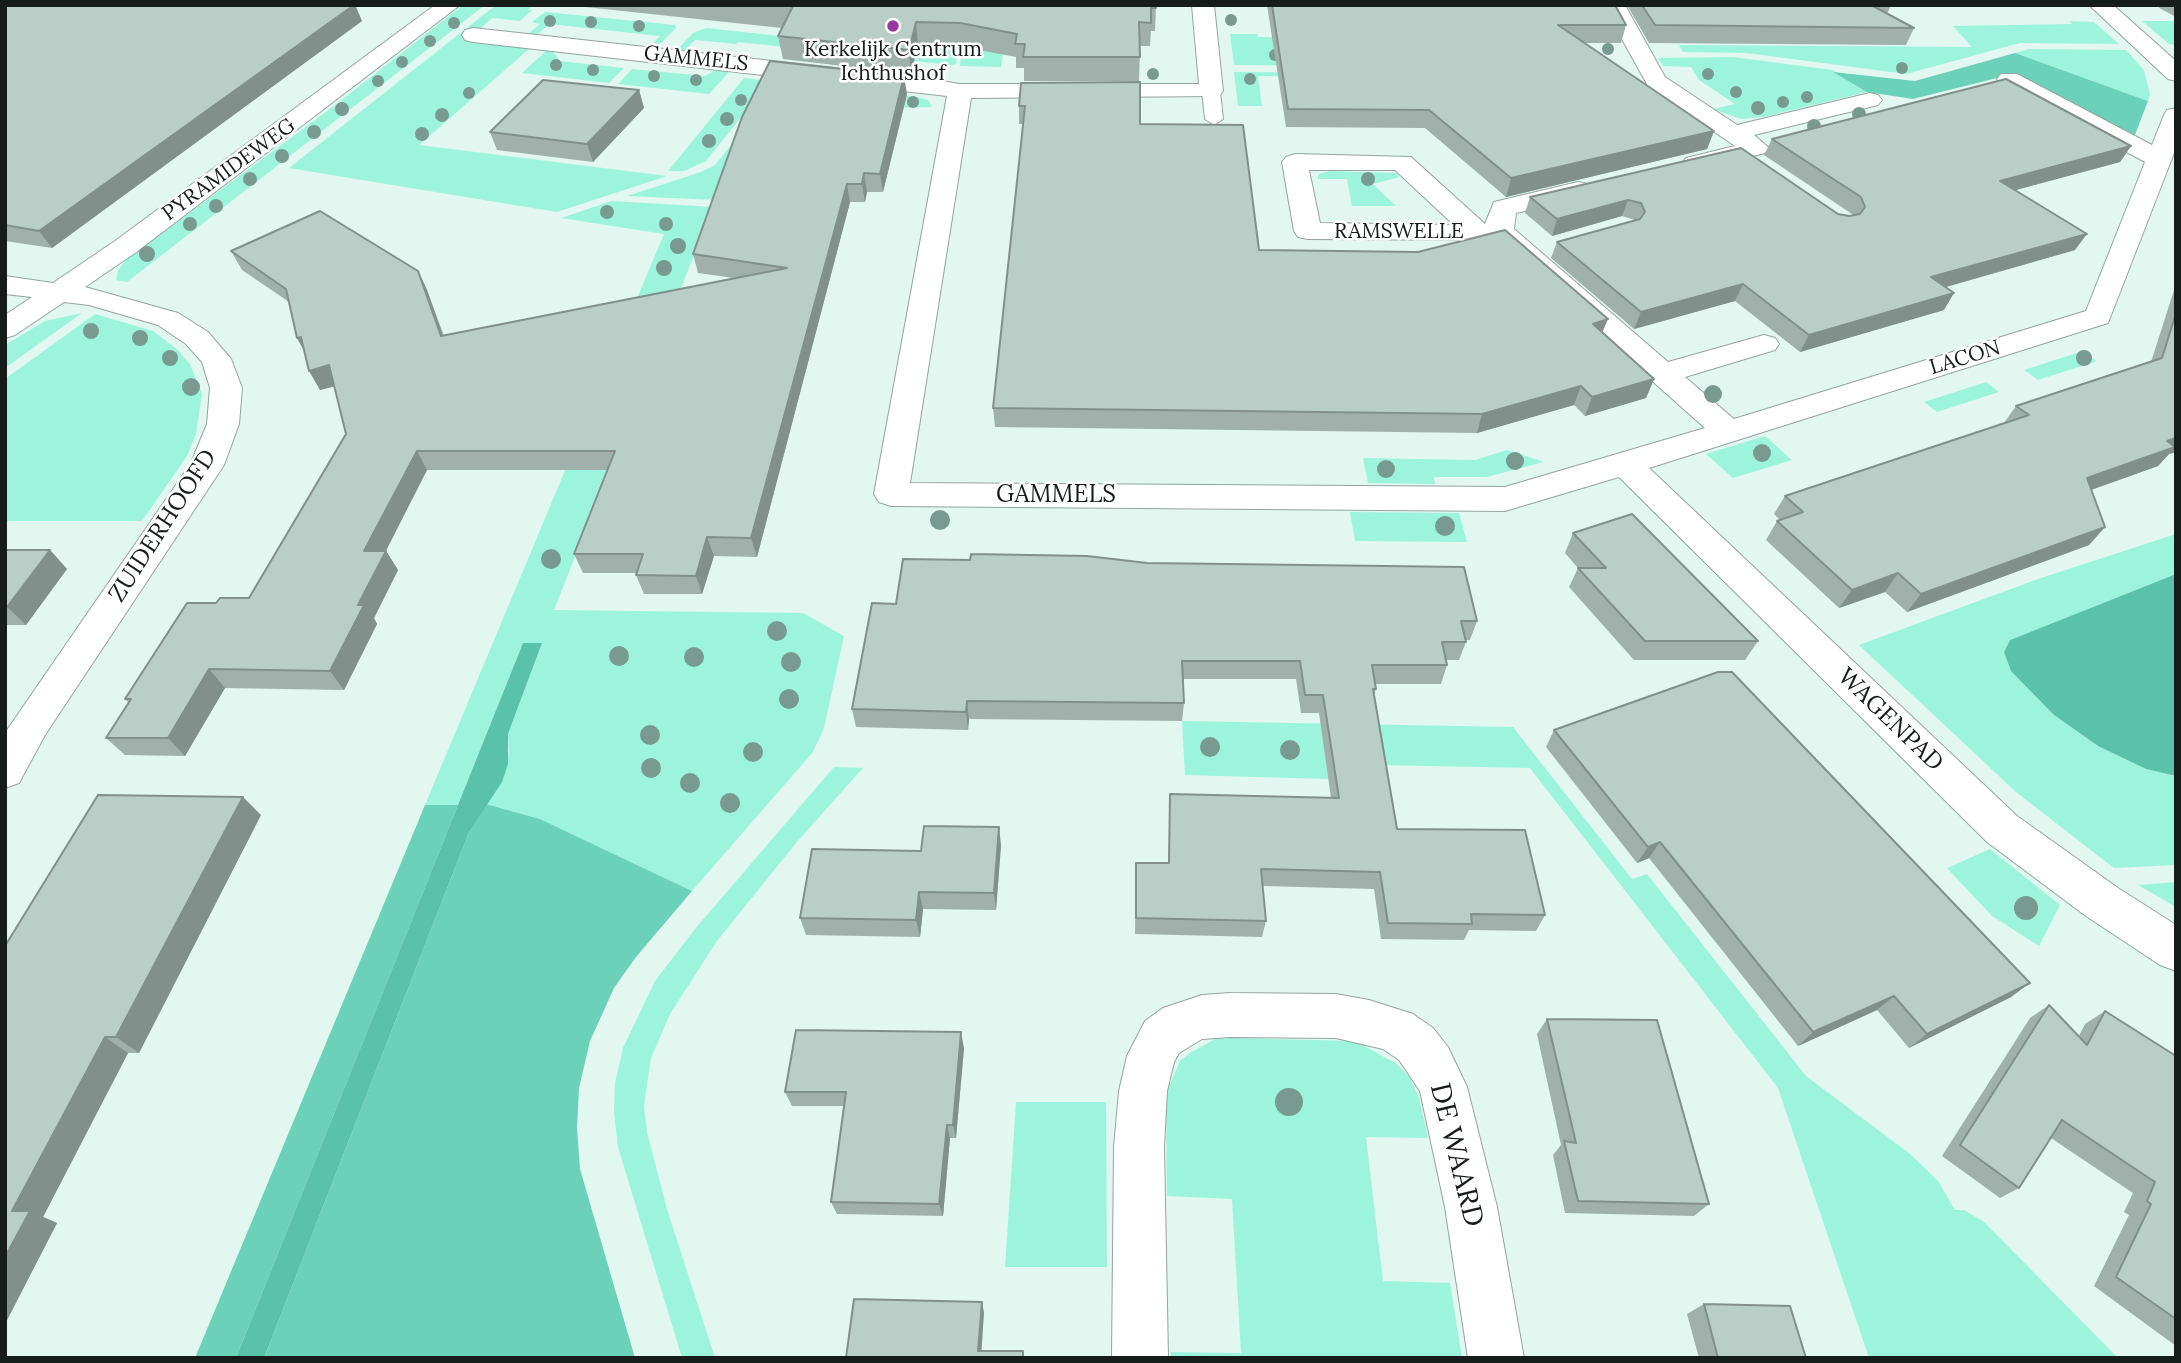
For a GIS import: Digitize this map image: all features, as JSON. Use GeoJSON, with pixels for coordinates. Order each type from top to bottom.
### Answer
{"type":"FeatureCollection","features":[{"type":"Feature","properties":{"kind":"street","name":"PYRAMIDEWEG"},"geometry":{"type":"LineString","coordinates":[[5,329],[206,187],[449,5]]}},
{"type":"Feature","properties":{"kind":"street"},"geometry":{"type":"LineString","coordinates":[[1203,5],[1211,92]]}},
{"type":"Feature","properties":{"kind":"street"},"geometry":{"type":"LineString","coordinates":[[1614,5],[1656,81],[1736,142],[1762,167]]}},
{"type":"Feature","properties":{"kind":"street"},"geometry":{"type":"LineString","coordinates":[[2100,5],[2176,74]]}},
{"type":"Feature","properties":{"kind":"street","name":"GAMMELS"},"geometry":{"type":"LineString","coordinates":[[473,35],[960,91],[1211,92]]}},
{"type":"Feature","properties":{"kind":"street"},"geometry":{"type":"LineString","coordinates":[[2009,79],[2159,159]]}},
{"type":"Feature","properties":{"kind":"street","name":"GAMMELS"},"geometry":{"type":"LineString","coordinates":[[960,91],[891,494],[1505,499],[1625,464]]}},
{"type":"Feature","properties":{"kind":"street"},"geometry":{"type":"LineString","coordinates":[[1664,170],[1736,142],[1870,100]]}},
{"type":"Feature","properties":{"kind":"street","name":"LACON"},"geometry":{"type":"LineString","coordinates":[[1625,464],[2098,317],[2176,115]]}},
{"type":"Feature","properties":{"kind":"street","name":"RAMSWELLE"},"geometry":{"type":"LineString","coordinates":[[1489,232],[1308,232],[1295,162],[1402,162],[1489,232],[1525,254],[1728,431]]}},
{"type":"Feature","properties":{"kind":"street","name":"RAMSWELLE"},"geometry":{"type":"LineString","coordinates":[[1489,232],[1503,208],[1602,185]]}},
{"type":"Feature","properties":{"kind":"street"},"geometry":{"type":"LineString","coordinates":[[1525,254],[1562,244]]}},
{"type":"Feature","properties":{"kind":"street","name":"ZUIDERHOOFD"},"geometry":{"type":"LineString","coordinates":[[5,285],[92,297],[148,312],[185,329],[216,359],[226,388],[226,405],[217,444],[207,465],[18,724],[5,771]]}},
{"type":"Feature","properties":{"kind":"street"},"geometry":{"type":"LineString","coordinates":[[1663,373],[1764,344]]}},
{"type":"Feature","properties":{"kind":"street","name":"WAGENPAD"},"geometry":{"type":"LineString","coordinates":[[1625,464],[2002,829],[2102,902],[2176,950]]}},
{"type":"Feature","properties":{"kind":"street","name":"DE WAARD"},"geometry":{"type":"LineString","coordinates":[[1140,1358],[1139,1146],[1143,1091],[1151,1056],[1162,1037],[1180,1024],[1202,1017],[1230,1015],[1336,1016],[1370,1022],[1395,1030],[1416,1044],[1432,1063],[1443,1087],[1465,1181],[1496,1358]]}},
{"type":"Feature","properties":{"kind":"lane"},"geometry":{"type":"LineString","coordinates":[[1211,92],[1214,119]]}},
{"type":"Feature","properties":{"kind":"shaded area"},"geometry":{"type":"Polygon","coordinates":[[[463,5],[485,5],[127,282],[116,280],[118,270],[127,259],[334,106],[463,5]]]}},
{"type":"Feature","properties":{"kind":"shaded area"},"geometry":{"type":"Polygon","coordinates":[[[496,5],[533,5],[528,10],[532,10],[520,21],[492,18],[466,42],[529,49],[419,145],[667,176],[557,212],[289,168],[496,5]]]}},
{"type":"Feature","properties":{"kind":"shaded area"},"geometry":{"type":"Polygon","coordinates":[[[545,12],[675,25],[676,28],[656,48],[649,47],[660,36],[549,24],[536,36],[527,35],[540,24],[532,22],[545,12]]]}},
{"type":"Feature","properties":{"kind":"shaded area"},"geometry":{"type":"Polygon","coordinates":[[[1009,12],[1001,67],[960,66],[961,54],[1009,12]]]}},
{"type":"Feature","properties":{"kind":"shaded area"},"geometry":{"type":"Polygon","coordinates":[[[2069,21],[2094,22],[2119,44],[2020,43],[1906,74],[1747,53],[1683,52],[1679,45],[1972,47],[1953,26],[2072,24],[2069,21]]]}},
{"type":"Feature","properties":{"kind":"shaded area"},"geometry":{"type":"Polygon","coordinates":[[[2142,21],[2176,21],[2176,45],[2169,44],[2142,21]]]}},
{"type":"Feature","properties":{"kind":"shaded area"},"geometry":{"type":"Polygon","coordinates":[[[706,28],[799,38],[958,47],[956,64],[951,65],[738,42],[695,40],[684,51],[676,51],[693,33],[706,28]]]}},
{"type":"Feature","properties":{"kind":"shaded area"},"geometry":{"type":"Polygon","coordinates":[[[1230,34],[1257,34],[1258,37],[1386,38],[1380,66],[1234,65],[1230,34]]]}},
{"type":"Feature","properties":{"kind":"shaded area"},"geometry":{"type":"Polygon","coordinates":[[[2029,49],[2126,50],[2144,70],[2150,94],[2148,101],[2015,53],[2029,49]]]}},
{"type":"Feature","properties":{"kind":"shaded area"},"geometry":{"type":"Polygon","coordinates":[[[546,51],[552,51],[560,61],[624,68],[609,83],[522,73],[546,51]]]}},
{"type":"Feature","properties":{"kind":"shaded area"},"geometry":{"type":"Polygon","coordinates":[[[2015,53],[2148,101],[2133,140],[1997,78],[1913,99],[1867,92],[1833,72],[1915,81],[2015,53]]]}},
{"type":"Feature","properties":{"kind":"shaded area"},"geometry":{"type":"Polygon","coordinates":[[[1733,57],[1833,70],[1867,92],[1763,117],[1741,119],[1713,109],[1735,104],[1699,80],[1691,67],[1663,66],[1658,58],[1733,57]]]}},
{"type":"Feature","properties":{"kind":"shaded area"},"geometry":{"type":"Polygon","coordinates":[[[632,69],[705,76],[718,69],[730,71],[709,94],[618,84],[632,69]]]}},
{"type":"Feature","properties":{"kind":"shaded area"},"geometry":{"type":"Polygon","coordinates":[[[1234,72],[1383,73],[1407,77],[1258,76],[1262,106],[1238,106],[1234,72]]]}},
{"type":"Feature","properties":{"kind":"shaded area"},"geometry":{"type":"Polygon","coordinates":[[[744,78],[770,81],[706,161],[684,171],[668,171],[744,78]]]}},
{"type":"Feature","properties":{"kind":"shaded area"},"geometry":{"type":"Polygon","coordinates":[[[782,82],[917,97],[928,100],[932,107],[888,108],[738,201],[627,196],[715,165],[782,82]]]}},
{"type":"Feature","properties":{"kind":"shaded area"},"geometry":{"type":"Polygon","coordinates":[[[1330,171],[1395,173],[1400,177],[1373,184],[1396,206],[1352,206],[1347,179],[1317,179],[1319,174],[1330,171]]]}},
{"type":"Feature","properties":{"kind":"shaded area"},"geometry":{"type":"Polygon","coordinates":[[[612,201],[713,207],[554,610],[803,613],[844,636],[824,728],[813,752],[692,891],[540,819],[486,804],[502,782],[509,752],[508,734],[542,643],[523,643],[458,805],[425,805],[664,234],[561,218],[612,201]]]}},
{"type":"Feature","properties":{"kind":"shaded area"},"geometry":{"type":"Polygon","coordinates":[[[82,313],[5,368],[5,345],[45,321],[82,313]]]}},
{"type":"Feature","properties":{"kind":"shaded area"},"geometry":{"type":"Polygon","coordinates":[[[95,314],[153,331],[178,350],[190,364],[202,394],[196,434],[187,456],[142,521],[5,521],[5,379],[95,314]]]}},
{"type":"Feature","properties":{"kind":"shaded area"},"geometry":{"type":"Polygon","coordinates":[[[2083,351],[2097,361],[2038,380],[2024,370],[2083,351]]]}},
{"type":"Feature","properties":{"kind":"shaded area"},"geometry":{"type":"Polygon","coordinates":[[[1986,382],[1999,392],[1937,412],[1924,402],[1986,382]]]}},
{"type":"Feature","properties":{"kind":"shaded area"},"geometry":{"type":"Polygon","coordinates":[[[1765,436],[1792,460],[1733,478],[1706,454],[1765,436]]]}},
{"type":"Feature","properties":{"kind":"shaded area"},"geometry":{"type":"Polygon","coordinates":[[[1507,450],[1544,462],[1487,477],[1434,477],[1435,484],[1368,483],[1363,458],[1475,460],[1507,450]]]}},
{"type":"Feature","properties":{"kind":"shaded area"},"geometry":{"type":"Polygon","coordinates":[[[1350,512],[1459,513],[1467,542],[1355,541],[1350,512]]]}},
{"type":"Feature","properties":{"kind":"shaded area"},"geometry":{"type":"Polygon","coordinates":[[[2176,534],[2176,574],[2010,640],[2004,652],[2054,715],[2098,746],[2146,769],[2176,776],[2176,865],[2114,868],[2016,792],[1859,645],[2038,579],[2176,534]]]}},
{"type":"Feature","properties":{"kind":"shaded area"},"geometry":{"type":"Polygon","coordinates":[[[2176,574],[2176,776],[2146,769],[2098,746],[2054,715],[2011,671],[2004,652],[2010,640],[2176,574]]]}},
{"type":"Feature","properties":{"kind":"shaded area"},"geometry":{"type":"Polygon","coordinates":[[[523,643],[542,643],[508,734],[508,764],[502,782],[469,832],[264,1358],[236,1358],[523,643]]]}},
{"type":"Feature","properties":{"kind":"shaded area"},"geometry":{"type":"Polygon","coordinates":[[[1182,721],[1513,727],[1632,879],[1647,874],[1806,1076],[1909,1153],[1938,1181],[1955,1210],[1964,1210],[1984,1222],[2118,1358],[1869,1358],[1778,1088],[1530,768],[1379,765],[1328,779],[1185,775],[1182,721]]]}},
{"type":"Feature","properties":{"kind":"shaded area"},"geometry":{"type":"Polygon","coordinates":[[[834,767],[863,768],[796,843],[717,941],[670,1014],[651,1058],[644,1105],[647,1132],[667,1209],[715,1358],[682,1358],[618,1147],[614,1113],[615,1083],[623,1048],[655,981],[695,929],[834,767]]]}},
{"type":"Feature","properties":{"kind":"shaded area"},"geometry":{"type":"Polygon","coordinates":[[[486,804],[540,819],[692,891],[636,957],[614,988],[590,1041],[579,1088],[577,1128],[580,1169],[635,1358],[264,1358],[469,832],[486,804]]]}},
{"type":"Feature","properties":{"kind":"shaded area"},"geometry":{"type":"Polygon","coordinates":[[[425,805],[458,805],[236,1358],[195,1358],[425,805]]]}},
{"type":"Feature","properties":{"kind":"shaded area"},"geometry":{"type":"Polygon","coordinates":[[[1990,849],[2060,905],[2039,946],[1992,916],[1947,868],[1990,849]]]}},
{"type":"Feature","properties":{"kind":"shaded area"},"geometry":{"type":"Polygon","coordinates":[[[2176,882],[2176,907],[2138,885],[2176,882]]]}},
{"type":"Feature","properties":{"kind":"shaded area"},"geometry":{"type":"Polygon","coordinates":[[[1215,1039],[1355,1041],[1397,1064],[1410,1078],[1419,1098],[1428,1138],[1366,1137],[1383,1281],[1450,1283],[1462,1358],[1171,1358],[1171,1352],[1241,1353],[1232,1199],[1167,1196],[1166,1093],[1180,1061],[1215,1039]]]}},
{"type":"Feature","properties":{"kind":"shaded area"},"geometry":{"type":"Polygon","coordinates":[[[1016,1102],[1106,1102],[1107,1267],[1005,1267],[1016,1102]]]}},
{"type":"Feature","properties":{"kind":"building"},"geometry":{"type":"Polygon","coordinates":[[[5,5],[354,5],[39,231],[5,225],[5,5]]]}},
{"type":"Feature","properties":{"kind":"building"},"geometry":{"type":"Polygon","coordinates":[[[787,5],[1156,5],[1156,8],[1151,8],[1151,23],[1139,22],[1140,57],[1023,57],[1025,44],[1015,44],[1017,34],[960,23],[916,22],[909,50],[778,36],[793,6],[787,5]]]}},
{"type":"Feature","properties":{"kind":"building"},"geometry":{"type":"Polygon","coordinates":[[[1272,5],[1615,5],[1626,25],[1558,25],[1714,131],[1511,178],[1429,110],[1288,109],[1272,5]]]}},
{"type":"Feature","properties":{"kind":"building"},"geometry":{"type":"Polygon","coordinates":[[[1642,5],[1871,5],[1914,28],[1655,25],[1642,5]]]}},
{"type":"Feature","properties":{"kind":"building"},"geometry":{"type":"Polygon","coordinates":[[[770,61],[904,76],[880,174],[864,173],[862,184],[847,184],[751,538],[707,537],[696,576],[636,575],[643,554],[574,554],[615,451],[417,451],[364,551],[386,551],[358,605],[364,605],[330,671],[209,669],[168,738],[106,738],[131,699],[125,699],[187,603],[216,603],[220,598],[249,598],[346,434],[329,365],[309,371],[301,337],[297,338],[286,289],[231,251],[320,211],[418,271],[441,336],[787,268],[693,254],[742,117],[770,61]]]}},
{"type":"Feature","properties":{"kind":"building"},"geometry":{"type":"Polygon","coordinates":[[[2006,79],[2131,146],[2000,181],[2087,234],[1931,277],[1954,293],[1809,335],[1743,284],[1641,312],[1557,242],[1640,219],[1645,212],[1641,203],[1628,200],[1557,219],[1530,197],[1741,148],[1838,214],[1860,214],[1865,207],[1861,197],[1772,139],[2006,79]]]}},
{"type":"Feature","properties":{"kind":"building"},"geometry":{"type":"Polygon","coordinates":[[[543,80],[639,90],[587,144],[490,132],[543,80]]]}},
{"type":"Feature","properties":{"kind":"building"},"geometry":{"type":"Polygon","coordinates":[[[1140,82],[1140,124],[1243,125],[1259,250],[1418,252],[1505,230],[1608,319],[1593,324],[1654,379],[1592,397],[1581,386],[1482,414],[993,408],[1025,106],[1019,106],[1021,83],[1140,82]]]}},
{"type":"Feature","properties":{"kind":"building"},"geometry":{"type":"Polygon","coordinates":[[[2176,313],[2176,438],[2167,441],[2175,447],[2087,478],[2105,527],[1921,594],[1898,573],[1852,590],[1777,521],[1803,512],[1785,496],[2029,415],[2016,406],[2162,358],[2176,313]]]}},
{"type":"Feature","properties":{"kind":"building"},"geometry":{"type":"Polygon","coordinates":[[[1632,514],[1758,641],[1645,641],[1578,568],[1606,568],[1573,533],[1632,514]]]}},
{"type":"Feature","properties":{"kind":"building"},"geometry":{"type":"Polygon","coordinates":[[[5,550],[50,550],[7,607],[5,607],[5,550]]]}},
{"type":"Feature","properties":{"kind":"building"},"geometry":{"type":"Polygon","coordinates":[[[971,554],[1087,556],[1147,563],[1464,567],[1477,621],[1461,621],[1466,642],[1442,642],[1447,665],[1372,665],[1376,689],[1373,689],[1397,829],[1525,830],[1545,915],[1471,914],[1472,924],[1388,923],[1380,872],[1261,869],[1266,921],[1136,918],[1136,863],[1169,863],[1170,794],[1339,798],[1323,695],[1305,695],[1300,661],[1182,661],[1184,703],[967,701],[966,712],[852,709],[872,603],[896,604],[903,559],[970,560],[971,554]]]}},
{"type":"Feature","properties":{"kind":"building"},"geometry":{"type":"Polygon","coordinates":[[[1718,672],[1732,672],[2030,983],[1927,1034],[1894,996],[1813,1032],[1660,842],[1648,847],[1554,730],[1718,672]]]}},
{"type":"Feature","properties":{"kind":"building"},"geometry":{"type":"Polygon","coordinates":[[[98,795],[243,797],[116,1037],[105,1037],[12,1211],[30,1211],[5,1257],[5,946],[98,795]]]}},
{"type":"Feature","properties":{"kind":"building"},"geometry":{"type":"Polygon","coordinates":[[[924,826],[999,827],[994,893],[919,892],[916,920],[800,918],[812,849],[921,851],[924,826]]]}},
{"type":"Feature","properties":{"kind":"building"},"geometry":{"type":"Polygon","coordinates":[[[2049,1005],[2087,1045],[2105,1011],[2176,1056],[2176,1319],[2116,1277],[2151,1204],[2147,1201],[2155,1182],[2062,1120],[2019,1188],[1960,1145],[2049,1005]]]}},
{"type":"Feature","properties":{"kind":"building"},"geometry":{"type":"Polygon","coordinates":[[[1547,1019],[1657,1020],[1709,1204],[1578,1201],[1564,1141],[1576,1143],[1547,1019]]]}},
{"type":"Feature","properties":{"kind":"building"},"geometry":{"type":"Polygon","coordinates":[[[796,1030],[961,1032],[953,1125],[947,1125],[939,1204],[831,1202],[846,1092],[785,1092],[796,1030]]]}},
{"type":"Feature","properties":{"kind":"building"},"geometry":{"type":"Polygon","coordinates":[[[854,1299],[982,1302],[978,1351],[1023,1351],[1023,1358],[846,1358],[854,1299]]]}},
{"type":"Feature","properties":{"kind":"building"},"geometry":{"type":"Polygon","coordinates":[[[1704,1304],[1790,1306],[1806,1358],[1718,1358],[1704,1304]]]}},
{"type":"Feature","properties":{"kind":"place","name":"Kerkelijk Centrum Ichthushof"},"geometry":{"type":"Point","coordinates":[893,26]}}]}
